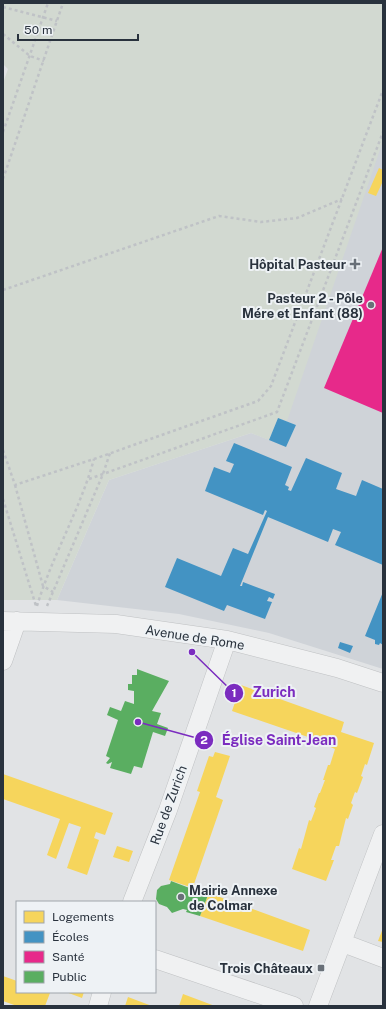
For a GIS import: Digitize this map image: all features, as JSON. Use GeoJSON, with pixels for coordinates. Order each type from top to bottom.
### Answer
{"type":"FeatureCollection","features":[{"type":"Feature","properties":{"kind":"street","name":"Avenue de Rome"},"geometry":{"type":"LineString","coordinates":[[10,621],[116,624],[227,640],[337,668],[383,683]]}},
{"type":"Feature","properties":{"kind":"street"},"geometry":{"type":"LineString","coordinates":[[3,661],[10,621]]}},
{"type":"Feature","properties":{"kind":"street","name":"Rue de Zurich"},"geometry":{"type":"LineString","coordinates":[[132,901],[168,810],[227,640]]}},
{"type":"Feature","properties":{"kind":"street"},"geometry":{"type":"LineString","coordinates":[[318,1006],[383,834]]}},
{"type":"Feature","properties":{"kind":"street"},"geometry":{"type":"LineString","coordinates":[[343,943],[383,958]]}},
{"type":"Feature","properties":{"kind":"street"},"geometry":{"type":"LineString","coordinates":[[156,959],[294,1006]]}},
{"type":"Feature","properties":{"kind":"street"},"geometry":{"type":"LineString","coordinates":[[98,1006],[102,993]]}},
{"type":"Feature","properties":{"kind":"path"},"geometry":{"type":"LineString","coordinates":[[3,132],[48,3]]}},
{"type":"Feature","properties":{"kind":"path"},"geometry":{"type":"LineString","coordinates":[[3,179],[63,3]]}},
{"type":"Feature","properties":{"kind":"path"},"geometry":{"type":"LineString","coordinates":[[3,6],[57,21]]}},
{"type":"Feature","properties":{"kind":"path"},"geometry":{"type":"LineString","coordinates":[[3,34],[30,56],[44,61]]}},
{"type":"Feature","properties":{"kind":"path"},"geometry":{"type":"LineString","coordinates":[[15,485],[94,459],[258,401],[271,386],[383,90]]}},
{"type":"Feature","properties":{"kind":"path"},"geometry":{"type":"LineString","coordinates":[[89,479],[277,412],[383,132]]}},
{"type":"Feature","properties":{"kind":"path"},"geometry":{"type":"LineString","coordinates":[[3,290],[219,216],[261,222],[298,218],[342,198]]}},
{"type":"Feature","properties":{"kind":"path"},"geometry":{"type":"LineString","coordinates":[[3,450],[15,485],[43,586],[53,592]]}},
{"type":"Feature","properties":{"kind":"path"},"geometry":{"type":"LineString","coordinates":[[41,621],[103,474],[110,453]]}},
{"type":"Feature","properties":{"kind":"path"},"geometry":{"type":"LineString","coordinates":[[3,499],[37,607],[43,586],[89,479],[94,459]]}},
{"type":"Feature","properties":{"kind":"shaded area"},"geometry":{"type":"Polygon","coordinates":[[[3,3],[383,3],[383,141],[287,421],[278,418],[269,440],[251,433],[109,480],[57,600],[3,600],[3,83],[8,69],[3,64],[3,3]]]}},
{"type":"Feature","properties":{"kind":"shaded area"},"geometry":{"type":"Polygon","coordinates":[[[383,113],[383,669],[269,633],[179,614],[57,600],[109,480],[251,433],[286,446],[296,425],[269,415],[383,113]]]}},
{"type":"Feature","properties":{"kind":"building: Logements"},"geometry":{"type":"Polygon","coordinates":[[[379,168],[383,170],[383,181],[376,196],[368,193],[379,168]]]}},
{"type":"Feature","properties":{"kind":"building: Logements"},"geometry":{"type":"Polygon","coordinates":[[[241,685],[344,722],[341,732],[374,743],[367,765],[365,764],[361,776],[363,777],[357,793],[355,792],[351,803],[353,805],[348,819],[346,818],[339,846],[336,846],[331,860],[334,860],[326,881],[292,869],[299,848],[301,849],[309,820],[311,821],[316,808],[314,807],[335,749],[308,737],[232,711],[241,685]]]}},
{"type":"Feature","properties":{"kind":"building: Logements"},"geometry":{"type":"Polygon","coordinates":[[[215,752],[230,756],[216,797],[223,800],[194,884],[201,886],[199,890],[169,880],[200,792],[197,791],[209,756],[213,757],[215,752]]]}},
{"type":"Feature","properties":{"kind":"building: Logements"},"geometry":{"type":"Polygon","coordinates":[[[3,774],[113,813],[105,835],[96,832],[94,838],[99,840],[87,875],[67,868],[81,827],[69,823],[56,859],[47,855],[60,819],[3,799],[3,774]]]}},
{"type":"Feature","properties":{"kind":"building: Logements"},"geometry":{"type":"Polygon","coordinates":[[[117,846],[133,851],[129,862],[113,857],[117,846]]]}},
{"type":"Feature","properties":{"kind":"building: Logements"},"geometry":{"type":"Polygon","coordinates":[[[208,895],[217,896],[310,930],[303,951],[200,916],[208,895]]]}},
{"type":"Feature","properties":{"kind":"building: Logements"},"geometry":{"type":"Polygon","coordinates":[[[383,928],[383,942],[378,941],[383,928]]]}},
{"type":"Feature","properties":{"kind":"building: Logements"},"geometry":{"type":"Polygon","coordinates":[[[3,976],[16,981],[16,993],[50,993],[45,1006],[17,1006],[3,1001],[3,976]]]}},
{"type":"Feature","properties":{"kind":"building: Logements"},"geometry":{"type":"Polygon","coordinates":[[[69,993],[84,993],[82,998],[69,993]]]}},
{"type":"Feature","properties":{"kind":"building: Logements"},"geometry":{"type":"Polygon","coordinates":[[[183,994],[215,1006],[179,1006],[183,994]]]}},
{"type":"Feature","properties":{"kind":"building: Logements"},"geometry":{"type":"Polygon","coordinates":[[[128,997],[152,1006],[125,1006],[128,997]]]}},
{"type":"Feature","properties":{"kind":"building: Écoles"},"geometry":{"type":"Polygon","coordinates":[[[278,418],[296,425],[286,447],[269,440],[278,418]]]}},
{"type":"Feature","properties":{"kind":"building: Écoles"},"geometry":{"type":"Polygon","coordinates":[[[234,443],[292,467],[285,485],[289,487],[288,490],[291,491],[306,458],[342,473],[336,489],[356,496],[362,480],[383,489],[383,565],[335,545],[341,532],[333,529],[328,542],[268,517],[240,586],[242,586],[243,582],[275,594],[273,599],[269,597],[267,601],[272,602],[265,619],[227,605],[224,611],[165,587],[177,558],[221,576],[233,548],[248,554],[267,511],[265,510],[263,515],[205,491],[214,467],[230,473],[234,464],[226,461],[234,443]]]}},
{"type":"Feature","properties":{"kind":"building: Écoles"},"geometry":{"type":"Polygon","coordinates":[[[383,592],[383,645],[380,643],[379,645],[375,644],[375,640],[365,636],[383,592]]]}},
{"type":"Feature","properties":{"kind":"building: Écoles"},"geometry":{"type":"Polygon","coordinates":[[[340,642],[353,646],[350,653],[338,648],[340,642]]]}},
{"type":"Feature","properties":{"kind":"building: Santé","name":"Pasteur 2 - Pôle Mére et Enfant (88)"},"geometry":{"type":"Polygon","coordinates":[[[383,247],[383,413],[324,388],[383,247]]]}},
{"type":"Feature","properties":{"kind":"building: Public"},"geometry":{"type":"Polygon","coordinates":[[[137,669],[169,681],[152,711],[161,713],[157,724],[168,728],[165,736],[153,732],[142,768],[134,766],[131,774],[110,768],[112,762],[108,764],[106,763],[110,758],[106,756],[118,720],[107,715],[110,707],[121,711],[125,701],[134,704],[134,691],[128,690],[128,684],[132,684],[132,675],[137,675],[137,669]]]}},
{"type":"Feature","properties":{"kind":"building: Public","name":"Mairie Annexe de Colmar"},"geometry":{"type":"Polygon","coordinates":[[[171,881],[208,895],[200,916],[186,912],[187,910],[183,909],[172,913],[167,907],[159,904],[156,899],[157,890],[161,886],[170,884],[171,881]]]}},
{"type":"Feature","properties":{"kind":"place","name":"Hôpital Pasteur"},"geometry":{"type":"Point","coordinates":[355,264]}},
{"type":"Feature","properties":{"kind":"place","name":"Pasteur 2 - Pôle Mére et Enfant (88)"},"geometry":{"type":"Point","coordinates":[371,305]}},
{"type":"Feature","properties":{"kind":"place","name":"Zurich"},"geometry":{"type":"Point","coordinates":[192,652]}},
{"type":"Feature","properties":{"kind":"place","name":"Église Saint-Jean"},"geometry":{"type":"Point","coordinates":[138,722]}},
{"type":"Feature","properties":{"kind":"place","name":"Mairie Annexe de Colmar"},"geometry":{"type":"Point","coordinates":[181,897]}},
{"type":"Feature","properties":{"kind":"place","name":"Trois Châteaux"},"geometry":{"type":"Point","coordinates":[321,968]}}]}
